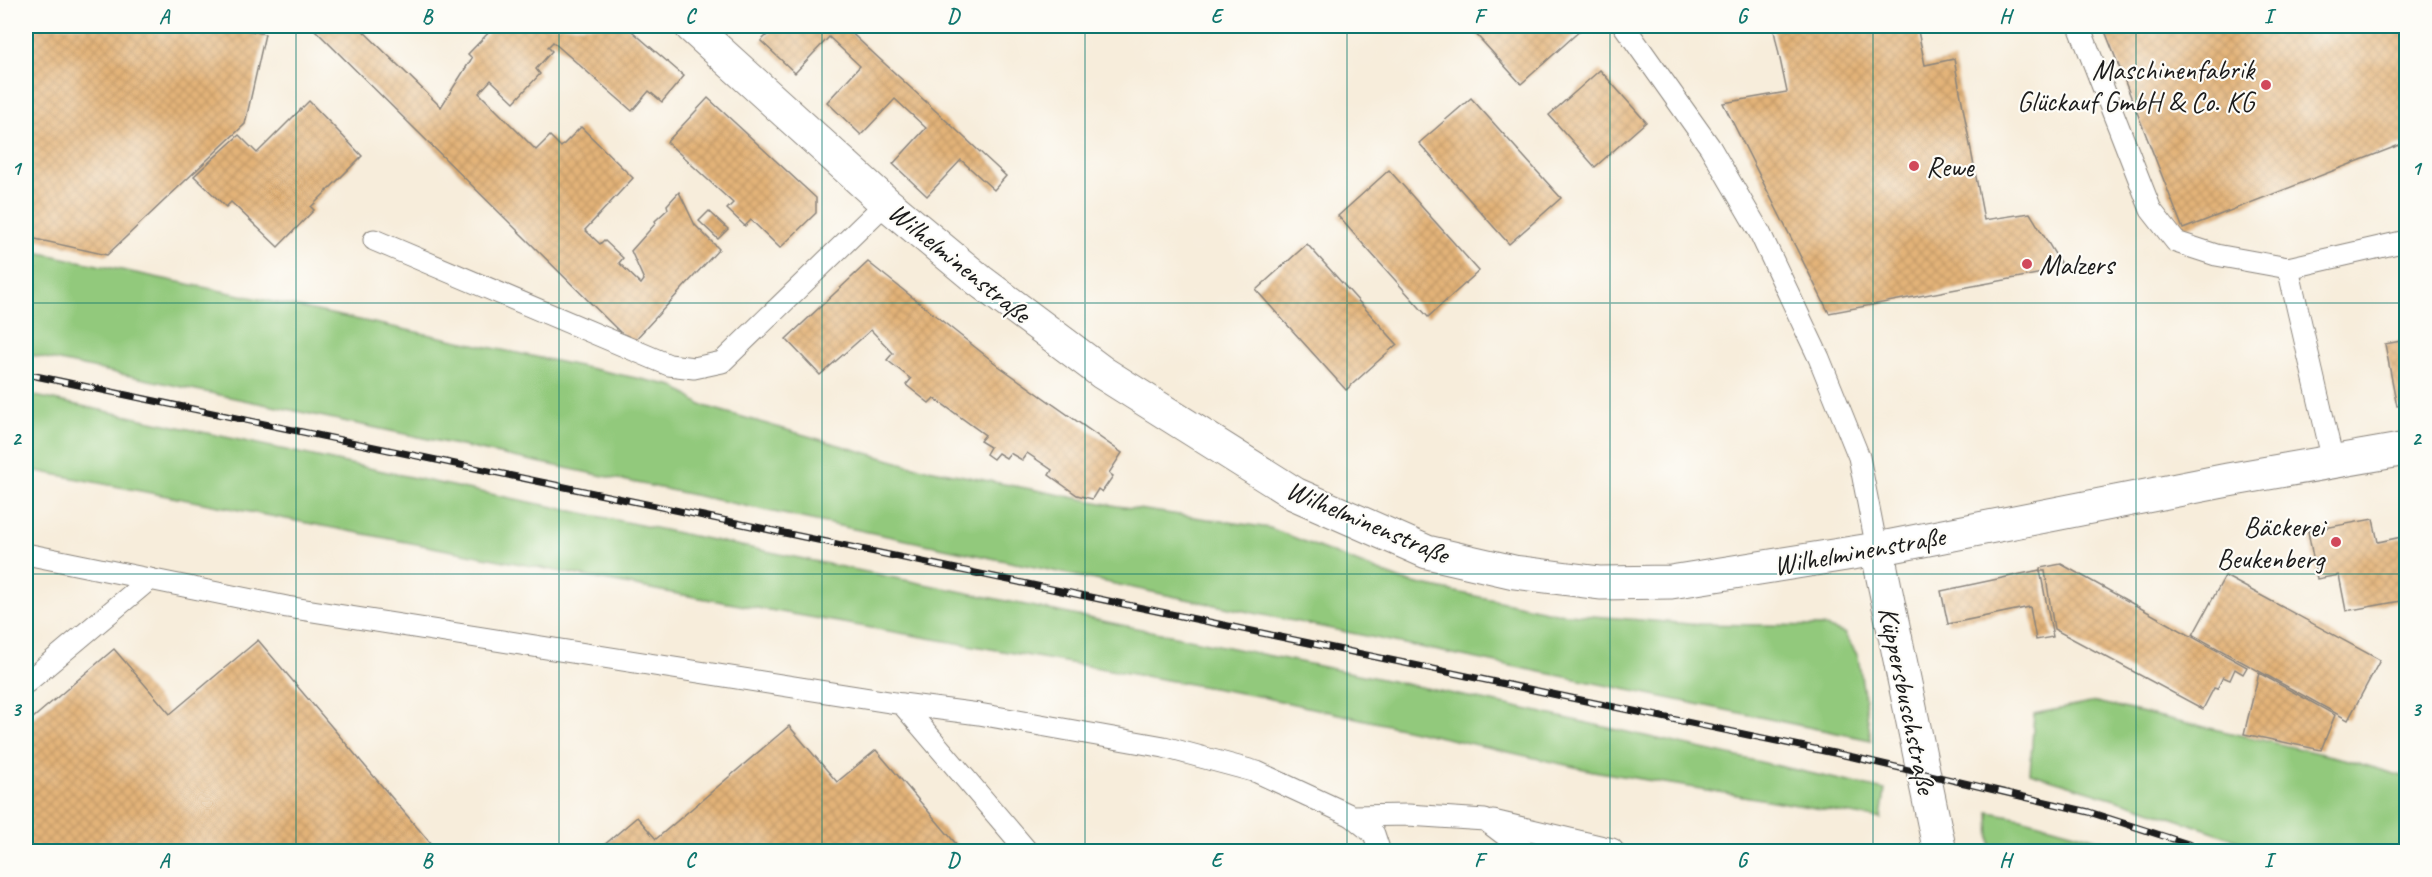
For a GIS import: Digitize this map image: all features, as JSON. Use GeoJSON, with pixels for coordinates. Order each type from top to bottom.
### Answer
{"type":"FeatureCollection","features":[{"type":"Feature","properties":{"kind":"street","name":"Wilhelminenstraße"},"geometry":{"type":"LineString","coordinates":[[691,26],[886,203],[980,281],[1103,373],[1295,494],[1427,552],[1536,575],[1600,582],[1671,582],[1877,549],[2406,448]]}},
{"type":"Feature","properties":{"kind":"street","name":"Küppersbuschstraße"},"geometry":{"type":"LineString","coordinates":[[1877,549],[1940,852]]}},
{"type":"Feature","properties":{"kind":"lane"},"geometry":{"type":"LineString","coordinates":[[1624,26],[1710,147],[1760,233],[1819,358],[1859,457],[1877,549]]}},
{"type":"Feature","properties":{"kind":"lane"},"geometry":{"type":"LineString","coordinates":[[2079,26],[2151,210],[2176,242],[2254,264],[2288,268],[2406,241]]}},
{"type":"Feature","properties":{"kind":"lane"},"geometry":{"type":"LineString","coordinates":[[374,240],[669,365],[694,368],[722,362],[886,203]]}},
{"type":"Feature","properties":{"kind":"lane"},"geometry":{"type":"LineString","coordinates":[[2288,268],[2333,461]]}},
{"type":"Feature","properties":{"kind":"lane"},"geometry":{"type":"LineString","coordinates":[[26,554],[287,607],[902,704],[979,714],[1164,747],[1257,772],[1352,816],[1374,834],[1381,851]]}},
{"type":"Feature","properties":{"kind":"lane"},"geometry":{"type":"LineString","coordinates":[[26,682],[150,579]]}},
{"type":"Feature","properties":{"kind":"lane"},"geometry":{"type":"LineString","coordinates":[[902,704],[1028,852]]}},
{"type":"Feature","properties":{"kind":"lane"},"geometry":{"type":"LineString","coordinates":[[1352,816],[1408,815],[1485,820],[1612,849],[1614,852]]}},
{"type":"Feature","properties":{"kind":"lane"},"geometry":{"type":"LineString","coordinates":[[1485,820],[1527,852]]}},
{"type":"Feature","properties":{"kind":"green space"},"geometry":{"type":"Polygon","coordinates":[[[26,250],[674,386],[701,405],[908,465],[1117,506],[1270,528],[1404,581],[1556,613],[1690,624],[1823,626],[1844,633],[1858,656],[1871,740],[1176,597],[26,354],[26,250]]]}},
{"type":"Feature","properties":{"kind":"green space"},"geometry":{"type":"Polygon","coordinates":[[[26,394],[438,483],[1507,705],[1885,790],[1881,819],[1593,771],[1258,696],[672,593],[26,469],[26,394]]]}},
{"type":"Feature","properties":{"kind":"green space"},"geometry":{"type":"Polygon","coordinates":[[[2096,702],[2344,759],[2406,777],[2406,851],[2269,851],[2141,807],[2030,773],[2034,714],[2096,702]]]}},
{"type":"Feature","properties":{"kind":"green space"},"geometry":{"type":"Polygon","coordinates":[[[1989,812],[2021,818],[2140,851],[1990,851],[1989,812]]]}},
{"type":"Feature","properties":{"kind":"building"},"geometry":{"type":"Polygon","coordinates":[[[26,26],[227,26],[265,34],[245,124],[107,255],[26,237],[26,26]]]}},
{"type":"Feature","properties":{"kind":"building"},"geometry":{"type":"Polygon","coordinates":[[[311,26],[358,26],[441,107],[472,58],[468,54],[495,26],[626,26],[684,76],[662,102],[649,91],[632,111],[553,42],[548,47],[552,51],[536,69],[540,74],[514,102],[491,80],[479,93],[536,150],[550,136],[561,147],[581,127],[633,178],[585,230],[600,244],[604,240],[623,258],[619,263],[641,284],[644,280],[631,251],[656,223],[655,221],[668,209],[667,205],[679,192],[695,225],[719,249],[634,341],[628,340],[311,26]]]}},
{"type":"Feature","properties":{"kind":"building"},"geometry":{"type":"Polygon","coordinates":[[[776,26],[844,26],[1006,176],[994,190],[961,160],[927,196],[893,164],[926,128],[895,99],[861,135],[827,102],[860,66],[829,37],[795,73],[761,41],[776,26]]]}},
{"type":"Feature","properties":{"kind":"building"},"geometry":{"type":"Polygon","coordinates":[[[1482,26],[1584,27],[1521,84],[1474,32],[1482,26]]]}},
{"type":"Feature","properties":{"kind":"building","name":"Rewe"},"geometry":{"type":"Polygon","coordinates":[[[1773,26],[1917,26],[1925,65],[1954,59],[1984,220],[2030,213],[2064,269],[1829,313],[1723,103],[1787,92],[1773,26]]]}},
{"type":"Feature","properties":{"kind":"building","name":"Maschinenfabrik Glückauf GmbH & Co. KG"},"geometry":{"type":"Polygon","coordinates":[[[2103,26],[2406,26],[2406,154],[2402,144],[2183,229],[2103,26]]]}},
{"type":"Feature","properties":{"kind":"building"},"geometry":{"type":"Polygon","coordinates":[[[1600,70],[1646,122],[1595,167],[1549,115],[1600,70]]]}},
{"type":"Feature","properties":{"kind":"building"},"geometry":{"type":"Polygon","coordinates":[[[708,98],[816,198],[816,213],[780,248],[751,220],[745,226],[727,209],[733,203],[667,142],[708,98]]]}},
{"type":"Feature","properties":{"kind":"building"},"geometry":{"type":"Polygon","coordinates":[[[1471,98],[1561,198],[1509,244],[1419,143],[1471,98]]]}},
{"type":"Feature","properties":{"kind":"building"},"geometry":{"type":"Polygon","coordinates":[[[309,101],[362,156],[311,207],[314,210],[278,247],[231,202],[226,207],[194,176],[239,135],[257,153],[309,101]]]}},
{"type":"Feature","properties":{"kind":"building"},"geometry":{"type":"Polygon","coordinates":[[[1389,170],[1479,271],[1428,317],[1338,216],[1389,170]]]}},
{"type":"Feature","properties":{"kind":"building"},"geometry":{"type":"Polygon","coordinates":[[[709,211],[728,229],[718,239],[699,221],[709,211]]]}},
{"type":"Feature","properties":{"kind":"building"},"geometry":{"type":"Polygon","coordinates":[[[1307,244],[1397,344],[1346,390],[1256,290],[1307,244]]]}},
{"type":"Feature","properties":{"kind":"building"},"geometry":{"type":"Polygon","coordinates":[[[868,262],[1000,367],[1122,453],[1109,473],[1113,476],[1102,492],[1098,489],[1092,499],[1077,495],[1049,475],[1052,470],[1027,453],[1022,460],[1010,453],[1006,458],[998,453],[993,459],[986,454],[990,447],[980,441],[985,435],[934,398],[929,403],[906,385],[911,379],[887,360],[893,353],[871,330],[820,375],[786,339],[868,262]]]}},
{"type":"Feature","properties":{"kind":"building"},"geometry":{"type":"Polygon","coordinates":[[[2406,340],[2406,405],[2397,406],[2385,344],[2406,340]]]}},
{"type":"Feature","properties":{"kind":"building"},"geometry":{"type":"Polygon","coordinates":[[[2373,519],[2378,542],[2406,536],[2406,600],[2346,611],[2339,575],[2317,579],[2308,531],[2373,519]]]}},
{"type":"Feature","properties":{"kind":"building"},"geometry":{"type":"Polygon","coordinates":[[[2061,564],[2247,667],[2243,674],[2235,669],[2230,680],[2223,677],[2217,689],[2214,688],[2203,709],[2054,629],[2045,571],[2040,571],[2040,568],[2061,564]]]}},
{"type":"Feature","properties":{"kind":"building"},"geometry":{"type":"Polygon","coordinates":[[[2040,570],[2053,637],[2036,640],[2030,607],[1948,624],[1941,591],[2040,570]]]}},
{"type":"Feature","properties":{"kind":"building"},"geometry":{"type":"Polygon","coordinates":[[[2225,576],[2380,660],[2348,720],[2193,635],[2225,576]]]}},
{"type":"Feature","properties":{"kind":"building"},"geometry":{"type":"Polygon","coordinates":[[[258,640],[438,852],[26,852],[26,724],[114,649],[170,714],[258,640]]]}},
{"type":"Feature","properties":{"kind":"building"},"geometry":{"type":"Polygon","coordinates":[[[2259,673],[2335,715],[2321,750],[2244,734],[2259,673]]]}},
{"type":"Feature","properties":{"kind":"building"},"geometry":{"type":"Polygon","coordinates":[[[789,726],[837,782],[876,750],[963,852],[596,852],[637,817],[656,839],[789,726]]]}},
{"type":"Feature","properties":{"kind":"railway"},"geometry":{"type":"LineString","coordinates":[[26,374],[1853,757],[2089,812],[2213,852]]}},
{"type":"Feature","properties":{"kind":"place","name":"Maschinenfabrik Glückauf GmbH & Co. KG"},"geometry":{"type":"Point","coordinates":[2266,85]}},
{"type":"Feature","properties":{"kind":"place","name":"Rewe"},"geometry":{"type":"Point","coordinates":[1914,166]}},
{"type":"Feature","properties":{"kind":"place","name":"Malzers"},"geometry":{"type":"Point","coordinates":[2027,264]}},
{"type":"Feature","properties":{"kind":"place","name":"Bäckerei Beukenberg"},"geometry":{"type":"Point","coordinates":[2336,542]}}]}
